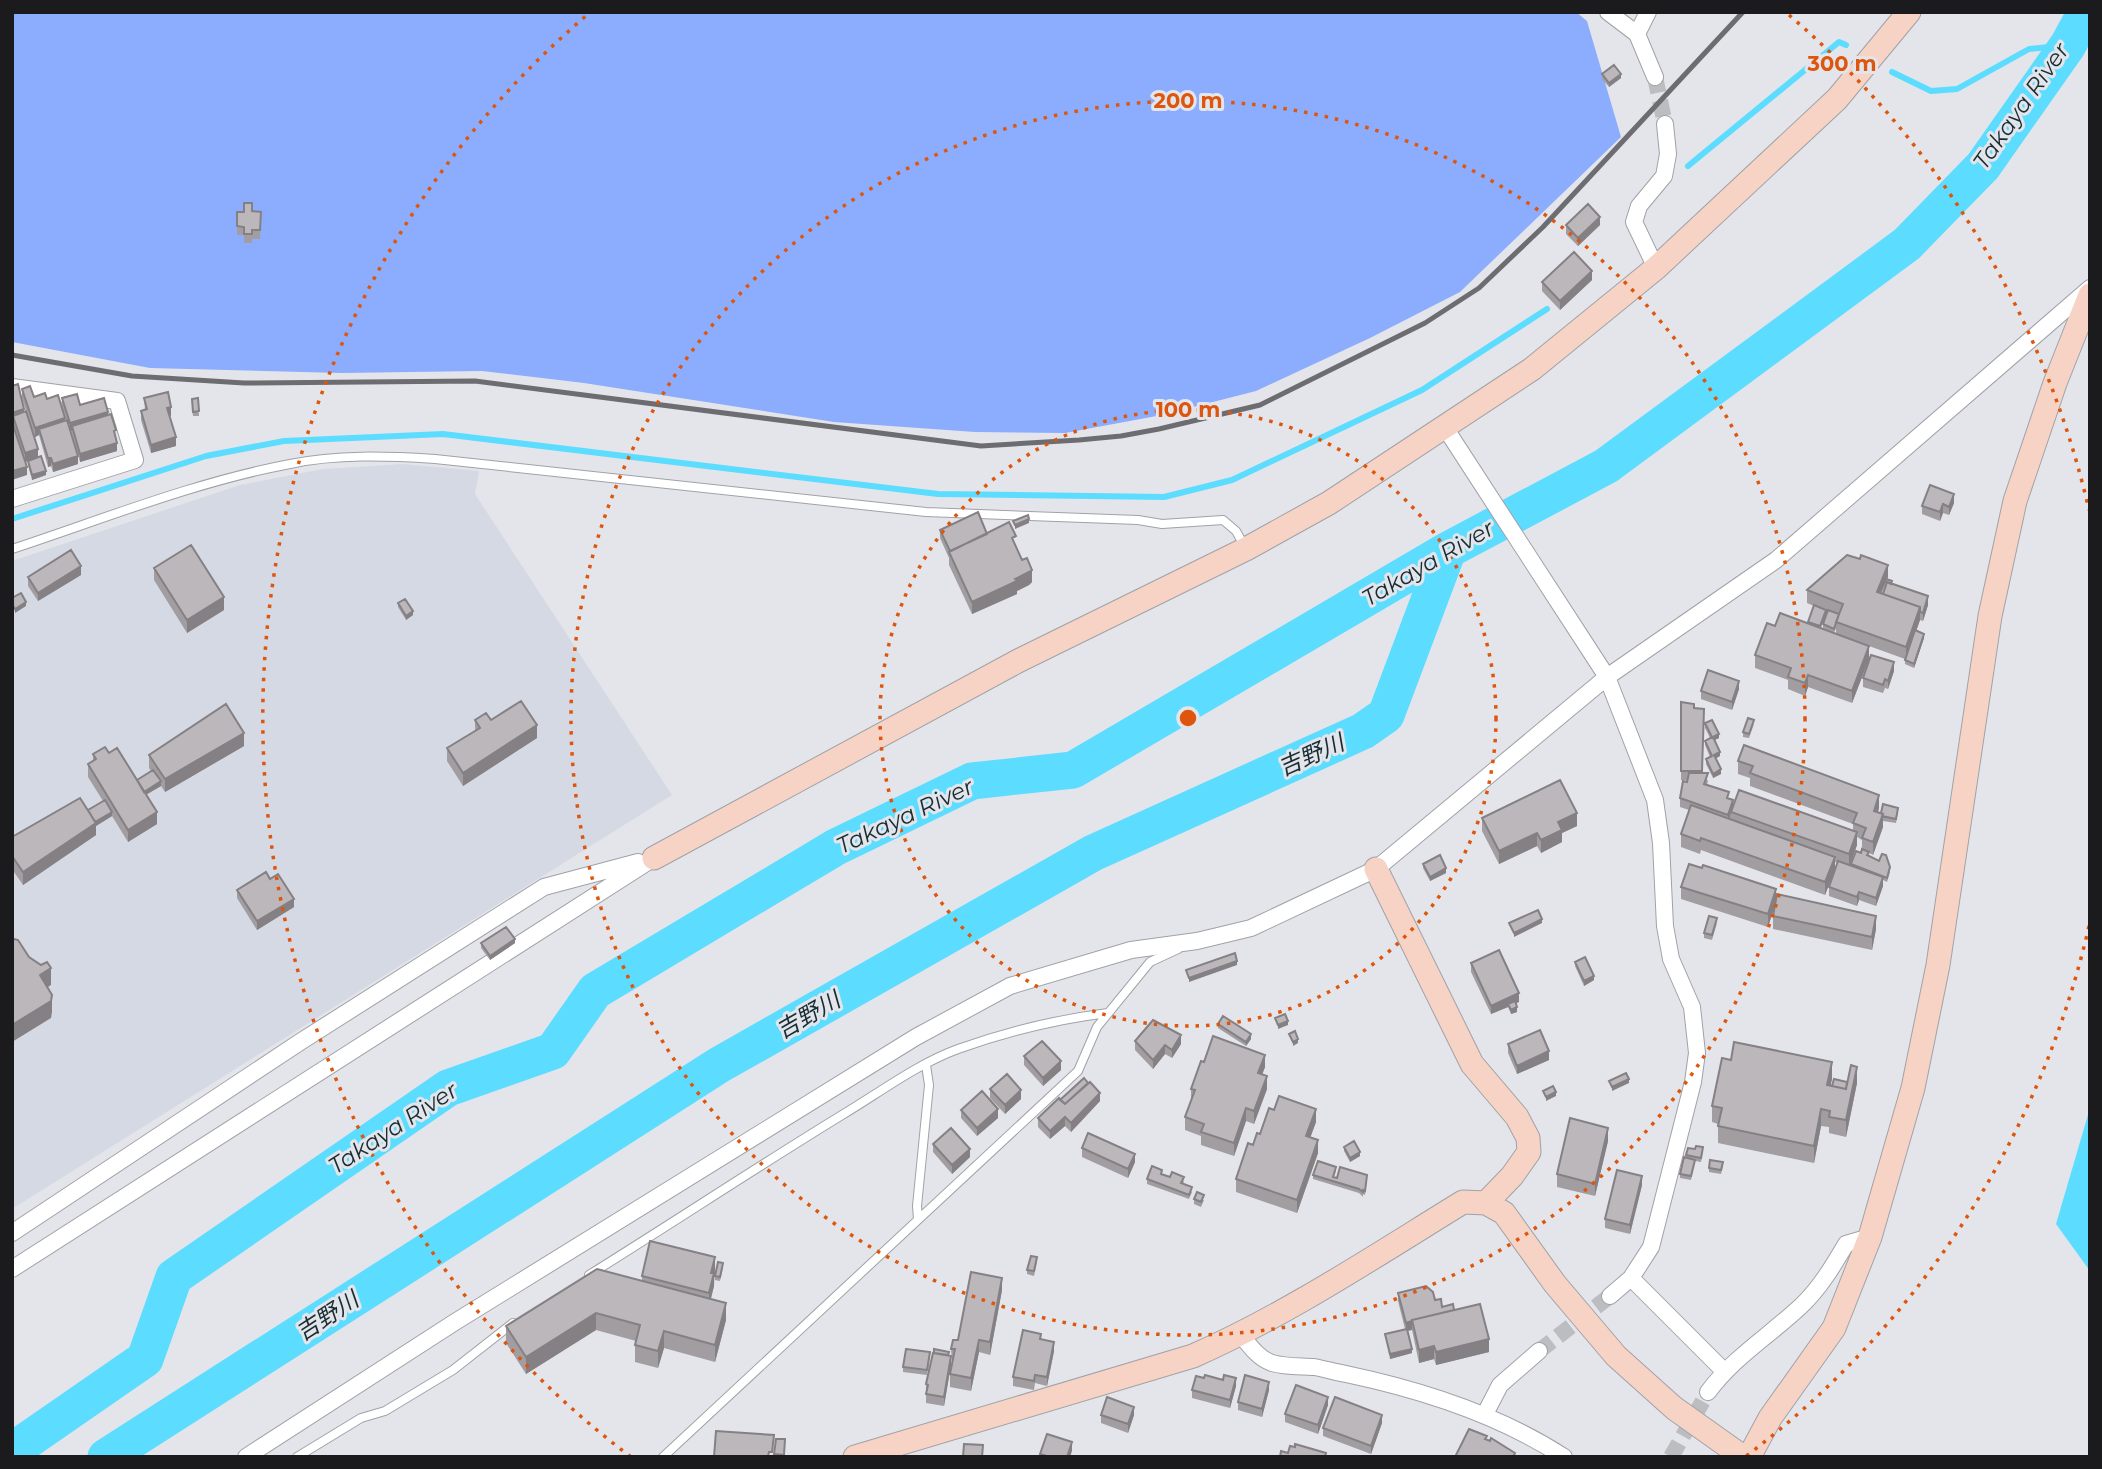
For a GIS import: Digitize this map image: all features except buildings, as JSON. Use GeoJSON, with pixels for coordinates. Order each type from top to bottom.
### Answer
{"type":"FeatureCollection","features":[{"type":"Feature","properties":{"kind":"street"},"geometry":{"type":"LineString","coordinates":[[1608,12],[1637,34],[1655,77]]}},
{"type":"Feature","properties":{"kind":"street"},"geometry":{"type":"LineString","coordinates":[[1637,34],[1648,12]]}},
{"type":"Feature","properties":{"kind":"street"},"geometry":{"type":"LineString","coordinates":[[12,1269],[654,858],[1018,661],[1246,549],[1329,503],[1532,369],[1656,268],[1837,99],[1909,12]]}},
{"type":"Feature","properties":{"kind":"street"},"geometry":{"type":"LineString","coordinates":[[1656,268],[1634,222],[1639,206],[1664,176],[1668,154],[1665,124]]}},
{"type":"Feature","properties":{"kind":"street"},"geometry":{"type":"LineString","coordinates":[[246,1457],[455,1322],[928,1030],[1010,986],[1131,950],[1197,941],[1251,928],[1376,869],[1605,673],[1776,560],[2090,288]]}},
{"type":"Feature","properties":{"kind":"street"},"geometry":{"type":"LineString","coordinates":[[1749,1457],[1770,1418],[1834,1328],[1870,1237],[1913,1088],[1935,978],[1990,617],[2015,501],[2055,383],[2090,295]]}},
{"type":"Feature","properties":{"kind":"street"},"geometry":{"type":"LineString","coordinates":[[12,387],[117,401],[135,460],[12,499]]}},
{"type":"Feature","properties":{"kind":"street"},"geometry":{"type":"LineString","coordinates":[[1444,426],[1605,673],[1656,800],[1665,926],[1671,959],[1692,1007],[1697,1053],[1693,1082],[1651,1247],[1631,1278],[1610,1296]]}},
{"type":"Feature","properties":{"kind":"street"},"geometry":{"type":"LineString","coordinates":[[12,1233],[300,1042],[544,887],[654,858]]}},
{"type":"Feature","properties":{"kind":"street"},"geometry":{"type":"LineString","coordinates":[[1376,869],[1472,1064],[1517,1117],[1528,1138],[1529,1152],[1512,1176],[1486,1203]]}},
{"type":"Feature","properties":{"kind":"street"},"geometry":{"type":"LineString","coordinates":[[855,1457],[1193,1356],[1241,1335],[1463,1202],[1486,1203],[1504,1213],[1555,1284],[1616,1356],[1674,1408],[1743,1457]]}},
{"type":"Feature","properties":{"kind":"street"},"geometry":{"type":"LineString","coordinates":[[1708,1392],[1724,1371],[1802,1305],[1829,1274],[1846,1244],[1870,1237]]}},
{"type":"Feature","properties":{"kind":"street"},"geometry":{"type":"LineString","coordinates":[[1631,1278],[1724,1371]]}},
{"type":"Feature","properties":{"kind":"street"},"geometry":{"type":"LineString","coordinates":[[1241,1335],[1260,1357],[1274,1364],[1317,1368],[1375,1380],[1485,1414],[1564,1457]]}},
{"type":"Feature","properties":{"kind":"street"},"geometry":{"type":"LineString","coordinates":[[1485,1414],[1500,1385],[1539,1351]]}},
{"type":"Feature","properties":{"kind":"lane"},"geometry":{"type":"LineString","coordinates":[[12,549],[200,487],[291,463],[390,457],[448,460],[926,512],[1138,520],[1162,524],[1223,520],[1236,531],[1246,549]]}},
{"type":"Feature","properties":{"kind":"lane"},"geometry":{"type":"LineString","coordinates":[[663,1457],[1078,1070],[1097,1027],[1150,961],[1197,941]]}},
{"type":"Feature","properties":{"kind":"lane"},"geometry":{"type":"LineString","coordinates":[[580,1280],[926,1065],[957,1050],[1020,1032],[1073,1018],[1108,1013]]}},
{"type":"Feature","properties":{"kind":"lane"},"geometry":{"type":"LineString","coordinates":[[918,1219],[929,1085],[926,1065]]}},
{"type":"Feature","properties":{"kind":"lane"},"geometry":{"type":"LineString","coordinates":[[297,1457],[361,1418],[385,1411],[453,1370],[516,1321]]}},
{"type":"Feature","properties":{"kind":"shaded area"},"geometry":{"type":"Polygon","coordinates":[[[12,12],[1576,12],[1587,21],[1621,137],[1460,292],[1256,391],[1162,415],[1065,433],[975,432],[834,422],[584,383],[482,371],[341,373],[150,368],[12,342],[12,12]]]}},
{"type":"Feature","properties":{"kind":"shaded area"},"geometry":{"type":"Polygon","coordinates":[[[403,464],[479,471],[475,494],[672,795],[12,1209],[12,561],[240,485],[323,469],[403,464]]]}},
{"type":"Feature","properties":{"kind":"shaded area"},"geometry":{"type":"Polygon","coordinates":[[[2090,1108],[2090,1271],[2056,1224],[2090,1108]]]}},
{"type":"Feature","properties":{"kind":"waterway","name":"Takaya River"},"geometry":{"type":"LineString","coordinates":[[12,1451],[145,1359],[174,1277],[448,1088],[553,1051],[595,991],[836,847],[972,781],[1073,770],[1448,550],[1606,466],[1907,244],[1983,166],[2068,45],[2086,12]]}},
{"type":"Feature","properties":{"kind":"waterway"},"geometry":{"type":"LineString","coordinates":[[1688,166],[1839,42],[1846,45]]}},
{"type":"Feature","properties":{"kind":"waterway"},"geometry":{"type":"LineString","coordinates":[[1892,72],[1931,91],[1957,89],[2029,49],[2068,45]]}},
{"type":"Feature","properties":{"kind":"waterway"},"geometry":{"type":"LineString","coordinates":[[12,519],[206,456],[284,441],[443,434],[938,494],[1164,497],[1232,480],[1422,390],[1547,309]]}},
{"type":"Feature","properties":{"kind":"waterway","name":"吉野川"},"geometry":{"type":"LineString","coordinates":[[106,1457],[719,1065],[1093,853],[1363,731],[1386,715],[1448,550]]}},
{"type":"Feature","properties":{"kind":"tunnel"},"geometry":{"type":"LineString","coordinates":[[1655,77],[1665,124]]}},
{"type":"Feature","properties":{"kind":"tunnel"},"geometry":{"type":"LineString","coordinates":[[1539,1351],[1610,1296]]}},
{"type":"Feature","properties":{"kind":"tunnel"},"geometry":{"type":"LineString","coordinates":[[1671,1457],[1708,1392]]}},
{"type":"Feature","properties":{"kind":"railway"},"geometry":{"type":"LineString","coordinates":[[12,355],[132,376],[244,383],[475,381],[981,446],[1121,436],[1159,429],[1260,405],[1425,323],[1479,288],[1543,227],[1743,12]]}}]}
